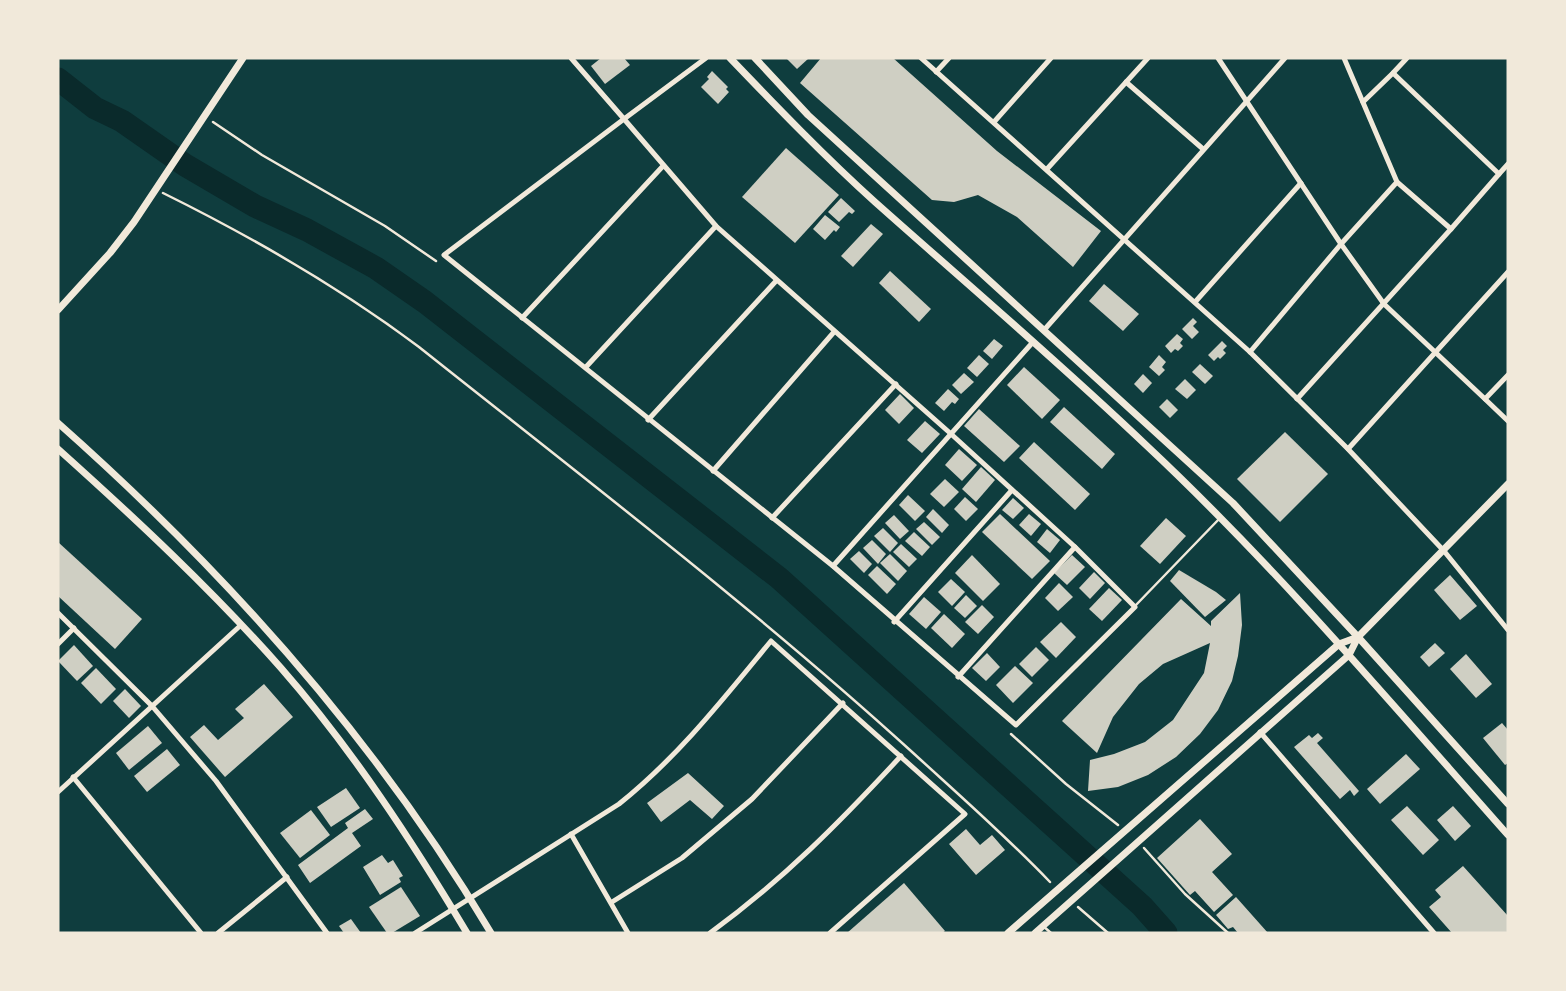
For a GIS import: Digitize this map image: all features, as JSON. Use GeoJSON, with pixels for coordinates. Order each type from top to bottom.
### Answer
{"type":"FeatureCollection","features":[{"type":"Feature","properties":{"kind":"street"},"geometry":{"type":"LineString","coordinates":[[58,310],[110,253],[157,189],[243,58]]}},
{"type":"Feature","properties":{"kind":"street"},"geometry":{"type":"LineString","coordinates":[[571,58],[624,119],[663,166],[716,226],[950,433],[1075,547],[1135,607],[1016,725],[894,622],[833,566],[444,255],[624,119],[706,58]]}},
{"type":"Feature","properties":{"kind":"street"},"geometry":{"type":"LineString","coordinates":[[730,58],[806,137],[875,202],[1148,446],[1339,644],[1508,835]]}},
{"type":"Feature","properties":{"kind":"street"},"geometry":{"type":"LineString","coordinates":[[755,58],[808,115],[1233,503],[1508,804]]}},
{"type":"Feature","properties":{"kind":"street"},"geometry":{"type":"LineString","coordinates":[[921,58],[1250,352],[1348,449],[1444,551],[1507,626]]}},
{"type":"Feature","properties":{"kind":"street"},"geometry":{"type":"LineString","coordinates":[[936,72],[949,58]]}},
{"type":"Feature","properties":{"kind":"street"},"geometry":{"type":"LineString","coordinates":[[994,122],[1051,58]]}},
{"type":"Feature","properties":{"kind":"street"},"geometry":{"type":"LineString","coordinates":[[1047,169],[1148,58]]}},
{"type":"Feature","properties":{"kind":"street"},"geometry":{"type":"LineString","coordinates":[[1218,58],[1384,304],[1508,421]]}},
{"type":"Feature","properties":{"kind":"street"},"geometry":{"type":"LineString","coordinates":[[1045,330],[1285,58]]}},
{"type":"Feature","properties":{"kind":"street"},"geometry":{"type":"LineString","coordinates":[[1344,58],[1397,181],[1451,229]]}},
{"type":"Feature","properties":{"kind":"street"},"geometry":{"type":"LineString","coordinates":[[1363,102],[1406,58]]}},
{"type":"Feature","properties":{"kind":"street"},"geometry":{"type":"LineString","coordinates":[[1393,73],[1499,174]]}},
{"type":"Feature","properties":{"kind":"street"},"geometry":{"type":"LineString","coordinates":[[1126,82],[1203,149]]}},
{"type":"Feature","properties":{"kind":"street"},"geometry":{"type":"LineString","coordinates":[[1297,399],[1508,164]]}},
{"type":"Feature","properties":{"kind":"street"},"geometry":{"type":"LineString","coordinates":[[522,318],[663,166]]}},
{"type":"Feature","properties":{"kind":"street"},"geometry":{"type":"LineString","coordinates":[[1250,352],[1397,181]]}},
{"type":"Feature","properties":{"kind":"street"},"geometry":{"type":"LineString","coordinates":[[1196,302],[1301,183]]}},
{"type":"Feature","properties":{"kind":"street"},"geometry":{"type":"LineString","coordinates":[[586,367],[716,226]]}},
{"type":"Feature","properties":{"kind":"street"},"geometry":{"type":"LineString","coordinates":[[1348,449],[1508,272]]}},
{"type":"Feature","properties":{"kind":"street"},"geometry":{"type":"LineString","coordinates":[[648,419],[776,281]]}},
{"type":"Feature","properties":{"kind":"street"},"geometry":{"type":"LineString","coordinates":[[713,471],[834,332]]}},
{"type":"Feature","properties":{"kind":"street"},"geometry":{"type":"LineString","coordinates":[[833,566],[1033,342]]}},
{"type":"Feature","properties":{"kind":"street"},"geometry":{"type":"LineString","coordinates":[[1485,399],[1508,375]]}},
{"type":"Feature","properties":{"kind":"street"},"geometry":{"type":"LineString","coordinates":[[772,518],[896,384]]}},
{"type":"Feature","properties":{"kind":"street"},"geometry":{"type":"LineString","coordinates":[[58,423],[114,473],[205,563],[294,659],[389,777],[470,897],[491,933]]}},
{"type":"Feature","properties":{"kind":"street"},"geometry":{"type":"LineString","coordinates":[[58,449],[160,540],[282,670],[380,797],[467,933]]}},
{"type":"Feature","properties":{"kind":"street"},"geometry":{"type":"LineString","coordinates":[[1035,933],[1076,904],[1132,849],[1349,655],[1358,637],[1508,484]]}},
{"type":"Feature","properties":{"kind":"street"},"geometry":{"type":"LineString","coordinates":[[894,622],[1012,490]]}},
{"type":"Feature","properties":{"kind":"street"},"geometry":{"type":"LineString","coordinates":[[958,677],[1075,547]]}},
{"type":"Feature","properties":{"kind":"street"},"geometry":{"type":"LineString","coordinates":[[58,613],[152,706],[216,780],[327,933]]}},
{"type":"Feature","properties":{"kind":"street"},"geometry":{"type":"LineString","coordinates":[[58,792],[241,625]]}},
{"type":"Feature","properties":{"kind":"street"},"geometry":{"type":"LineString","coordinates":[[58,644],[74,628]]}},
{"type":"Feature","properties":{"kind":"street"},"geometry":{"type":"LineString","coordinates":[[1008,933],[1339,644],[1358,637]]}},
{"type":"Feature","properties":{"kind":"street"},"geometry":{"type":"LineString","coordinates":[[415,933],[619,804],[644,784],[707,719],[771,640],[965,814],[830,933]]}},
{"type":"Feature","properties":{"kind":"street"},"geometry":{"type":"LineString","coordinates":[[612,902],[682,859],[752,799],[843,703]]}},
{"type":"Feature","properties":{"kind":"street"},"geometry":{"type":"LineString","coordinates":[[1260,733],[1434,933]]}},
{"type":"Feature","properties":{"kind":"street"},"geometry":{"type":"LineString","coordinates":[[710,933],[754,901],[797,864],[901,756]]}},
{"type":"Feature","properties":{"kind":"street"},"geometry":{"type":"LineString","coordinates":[[74,777],[201,933]]}},
{"type":"Feature","properties":{"kind":"street"},"geometry":{"type":"LineString","coordinates":[[571,834],[628,933]]}},
{"type":"Feature","properties":{"kind":"street"},"geometry":{"type":"LineString","coordinates":[[218,933],[287,877]]}},
{"type":"Feature","properties":{"kind":"lane"},"geometry":{"type":"LineString","coordinates":[[1135,607],[1220,518]]}},
{"type":"Feature","properties":{"kind":"lane"},"geometry":{"type":"LineString","coordinates":[[1043,926],[1051,933]]}},
{"type":"Feature","properties":{"kind":"path"},"geometry":{"type":"LineString","coordinates":[[204,117],[262,155],[385,226],[436,261]]}},
{"type":"Feature","properties":{"kind":"path"},"geometry":{"type":"LineString","coordinates":[[157,189],[327,284],[382,319],[781,636],[1059,886]]}},
{"type":"Feature","properties":{"kind":"path"},"geometry":{"type":"LineString","coordinates":[[1011,734],[1121,832]]}},
{"type":"Feature","properties":{"kind":"path"},"geometry":{"type":"LineString","coordinates":[[1145,849],[1185,894],[1228,933]]}},
{"type":"Feature","properties":{"kind":"path"},"geometry":{"type":"LineString","coordinates":[[1076,904],[1108,933]]}},
{"type":"Feature","properties":{"kind":"building"},"geometry":{"type":"Polygon","coordinates":[[[601,58],[624,58],[630,65],[605,84],[591,66],[601,58]]]}},
{"type":"Feature","properties":{"kind":"building"},"geometry":{"type":"Polygon","coordinates":[[[786,58],[809,58],[797,69],[786,58]]]}},
{"type":"Feature","properties":{"kind":"building"},"geometry":{"type":"Polygon","coordinates":[[[821,58],[893,58],[997,151],[1101,231],[1073,267],[1017,217],[978,195],[954,202],[932,200],[800,83],[821,58]]]}},
{"type":"Feature","properties":{"kind":"building"},"geometry":{"type":"Polygon","coordinates":[[[712,71],[728,87],[726,89],[729,92],[718,104],[701,87],[712,71]]]}},
{"type":"Feature","properties":{"kind":"building"},"geometry":{"type":"Polygon","coordinates":[[[786,148],[839,195],[795,243],[742,197],[786,148]]]}},
{"type":"Feature","properties":{"kind":"building"},"geometry":{"type":"Polygon","coordinates":[[[841,198],[855,211],[852,214],[849,212],[839,222],[828,212],[841,198]]]}},
{"type":"Feature","properties":{"kind":"building"},"geometry":{"type":"Polygon","coordinates":[[[825,215],[840,227],[825,240],[813,229],[825,215]]]}},
{"type":"Feature","properties":{"kind":"building"},"geometry":{"type":"Polygon","coordinates":[[[871,224],[883,234],[853,267],[841,256],[871,224]]]}},
{"type":"Feature","properties":{"kind":"building"},"geometry":{"type":"Polygon","coordinates":[[[890,271],[931,309],[919,322],[879,283],[890,271]]]}},
{"type":"Feature","properties":{"kind":"building"},"geometry":{"type":"Polygon","coordinates":[[[1104,284],[1139,314],[1123,331],[1089,301],[1104,284]]]}},
{"type":"Feature","properties":{"kind":"building"},"geometry":{"type":"Polygon","coordinates":[[[1193,318],[1197,322],[1193,326],[1199,332],[1192,339],[1182,329],[1193,318]]]}},
{"type":"Feature","properties":{"kind":"building"},"geometry":{"type":"Polygon","coordinates":[[[1177,334],[1183,339],[1180,343],[1183,346],[1171,353],[1165,346],[1177,334]]]}},
{"type":"Feature","properties":{"kind":"building"},"geometry":{"type":"Polygon","coordinates":[[[994,339],[1003,346],[992,359],[983,351],[994,339]]]}},
{"type":"Feature","properties":{"kind":"building"},"geometry":{"type":"Polygon","coordinates":[[[1222,341],[1227,346],[1223,350],[1226,353],[1214,361],[1208,355],[1222,341]]]}},
{"type":"Feature","properties":{"kind":"building"},"geometry":{"type":"Polygon","coordinates":[[[979,355],[989,364],[977,377],[967,368],[979,355]]]}},
{"type":"Feature","properties":{"kind":"building"},"geometry":{"type":"Polygon","coordinates":[[[1159,355],[1166,362],[1162,367],[1165,370],[1159,376],[1149,367],[1159,355]]]}},
{"type":"Feature","properties":{"kind":"building"},"geometry":{"type":"Polygon","coordinates":[[[1200,364],[1213,376],[1205,384],[1192,372],[1200,364]]]}},
{"type":"Feature","properties":{"kind":"building"},"geometry":{"type":"Polygon","coordinates":[[[1024,367],[1060,400],[1042,419],[1007,385],[1024,367]]]}},
{"type":"Feature","properties":{"kind":"building"},"geometry":{"type":"Polygon","coordinates":[[[964,373],[974,382],[961,394],[952,385],[964,373]]]}},
{"type":"Feature","properties":{"kind":"building"},"geometry":{"type":"Polygon","coordinates":[[[1143,374],[1152,383],[1143,393],[1134,384],[1143,374]]]}},
{"type":"Feature","properties":{"kind":"building"},"geometry":{"type":"Polygon","coordinates":[[[1185,379],[1196,390],[1187,399],[1175,389],[1185,379]]]}},
{"type":"Feature","properties":{"kind":"building"},"geometry":{"type":"Polygon","coordinates":[[[948,389],[959,399],[944,411],[935,403],[948,389]]]}},
{"type":"Feature","properties":{"kind":"building"},"geometry":{"type":"Polygon","coordinates":[[[900,394],[914,408],[899,424],[885,410],[900,394]]]}},
{"type":"Feature","properties":{"kind":"building"},"geometry":{"type":"Polygon","coordinates":[[[1167,399],[1178,410],[1170,418],[1159,407],[1167,399]]]}},
{"type":"Feature","properties":{"kind":"building"},"geometry":{"type":"Polygon","coordinates":[[[1064,407],[1115,454],[1102,469],[1050,422],[1064,407]]]}},
{"type":"Feature","properties":{"kind":"building"},"geometry":{"type":"Polygon","coordinates":[[[979,409],[1020,446],[1004,462],[964,426],[979,409]]]}},
{"type":"Feature","properties":{"kind":"building"},"geometry":{"type":"Polygon","coordinates":[[[925,421],[940,434],[922,453],[907,440],[925,421]]]}},
{"type":"Feature","properties":{"kind":"building"},"geometry":{"type":"Polygon","coordinates":[[[1285,432],[1328,474],[1280,522],[1237,479],[1285,432]]]}},
{"type":"Feature","properties":{"kind":"building"},"geometry":{"type":"Polygon","coordinates":[[[1034,442],[1090,494],[1075,510],[1019,458],[1034,442]]]}},
{"type":"Feature","properties":{"kind":"building"},"geometry":{"type":"Polygon","coordinates":[[[959,449],[977,465],[962,481],[945,465],[959,449]]]}},
{"type":"Feature","properties":{"kind":"building"},"geometry":{"type":"Polygon","coordinates":[[[981,467],[995,480],[976,502],[962,489],[981,467]]]}},
{"type":"Feature","properties":{"kind":"building"},"geometry":{"type":"Polygon","coordinates":[[[945,479],[959,492],[944,507],[930,494],[945,479]]]}},
{"type":"Feature","properties":{"kind":"building"},"geometry":{"type":"Polygon","coordinates":[[[908,495],[925,511],[915,521],[899,505],[908,495]]]}},
{"type":"Feature","properties":{"kind":"building"},"geometry":{"type":"Polygon","coordinates":[[[965,497],[978,509],[966,521],[954,509],[965,497]]]}},
{"type":"Feature","properties":{"kind":"building"},"geometry":{"type":"Polygon","coordinates":[[[1013,498],[1024,508],[1013,519],[1002,510],[1013,498]]]}},
{"type":"Feature","properties":{"kind":"building"},"geometry":{"type":"Polygon","coordinates":[[[933,509],[949,525],[942,533],[926,517],[933,509]]]}},
{"type":"Feature","properties":{"kind":"building"},"geometry":{"type":"Polygon","coordinates":[[[1000,514],[1050,561],[1032,579],[982,532],[1000,514]]]}},
{"type":"Feature","properties":{"kind":"building"},"geometry":{"type":"Polygon","coordinates":[[[1029,514],[1041,524],[1031,536],[1019,525],[1029,514]]]}},
{"type":"Feature","properties":{"kind":"building"},"geometry":{"type":"Polygon","coordinates":[[[894,515],[909,531],[900,539],[885,523],[894,515]]]}},
{"type":"Feature","properties":{"kind":"building"},"geometry":{"type":"Polygon","coordinates":[[[1166,518],[1186,536],[1160,564],[1140,546],[1166,518]]]}},
{"type":"Feature","properties":{"kind":"building"},"geometry":{"type":"Polygon","coordinates":[[[924,522],[940,537],[932,545],[916,529],[924,522]]]}},
{"type":"Feature","properties":{"kind":"building"},"geometry":{"type":"Polygon","coordinates":[[[883,528],[898,543],[890,552],[874,536],[883,528]]]}},
{"type":"Feature","properties":{"kind":"building"},"geometry":{"type":"Polygon","coordinates":[[[1047,529],[1060,540],[1050,553],[1037,542],[1047,529]]]}},
{"type":"Feature","properties":{"kind":"building"},"geometry":{"type":"Polygon","coordinates":[[[914,532],[930,547],[922,556],[905,541],[914,532]]]}},
{"type":"Feature","properties":{"kind":"building"},"geometry":{"type":"Polygon","coordinates":[[[872,540],[886,554],[878,564],[863,548],[872,540]]]}},
{"type":"Feature","properties":{"kind":"building"},"geometry":{"type":"Polygon","coordinates":[[[58,542],[142,619],[115,649],[58,596],[58,542]]]}},
{"type":"Feature","properties":{"kind":"building"},"geometry":{"type":"Polygon","coordinates":[[[901,544],[917,559],[909,567],[893,552],[901,544]]]}},
{"type":"Feature","properties":{"kind":"building"},"geometry":{"type":"Polygon","coordinates":[[[859,551],[872,564],[864,573],[850,559],[859,551]]]}},
{"type":"Feature","properties":{"kind":"building"},"geometry":{"type":"Polygon","coordinates":[[[890,554],[907,571],[898,581],[880,563],[890,554]]]}},
{"type":"Feature","properties":{"kind":"building"},"geometry":{"type":"Polygon","coordinates":[[[972,555],[1000,584],[983,601],[955,573],[972,555]]]}},
{"type":"Feature","properties":{"kind":"building"},"geometry":{"type":"Polygon","coordinates":[[[1072,555],[1085,567],[1067,585],[1054,573],[1072,555]]]}},
{"type":"Feature","properties":{"kind":"building"},"geometry":{"type":"Polygon","coordinates":[[[877,566],[896,584],[887,594],[868,575],[877,566]]]}},
{"type":"Feature","properties":{"kind":"building"},"geometry":{"type":"Polygon","coordinates":[[[1179,570],[1226,600],[1205,617],[1170,581],[1179,570]]]}},
{"type":"Feature","properties":{"kind":"building"},"geometry":{"type":"Polygon","coordinates":[[[1094,572],[1105,583],[1090,599],[1079,588],[1094,572]]]}},
{"type":"Feature","properties":{"kind":"building"},"geometry":{"type":"Polygon","coordinates":[[[1450,575],[1477,606],[1460,620],[1434,590],[1450,575]]]}},
{"type":"Feature","properties":{"kind":"building"},"geometry":{"type":"Polygon","coordinates":[[[951,579],[965,592],[952,606],[938,592],[951,579]]]}},
{"type":"Feature","properties":{"kind":"building"},"geometry":{"type":"Polygon","coordinates":[[[1059,583],[1073,597],[1058,611],[1045,598],[1059,583]]]}},
{"type":"Feature","properties":{"kind":"building"},"geometry":{"type":"Polygon","coordinates":[[[1109,588],[1122,600],[1102,621],[1089,609],[1109,588]]]}},
{"type":"Feature","properties":{"kind":"building"},"geometry":{"type":"Polygon","coordinates":[[[1240,593],[1242,625],[1232,681],[1218,710],[1200,734],[1176,757],[1148,775],[1118,787],[1088,791],[1090,760],[1145,742],[1173,720],[1204,673],[1210,643],[1163,664],[1139,684],[1113,717],[1097,753],[1062,721],[1181,599],[1211,626],[1211,621],[1240,593]]]}},
{"type":"Feature","properties":{"kind":"building"},"geometry":{"type":"Polygon","coordinates":[[[966,595],[977,606],[965,618],[954,608],[966,595]]]}},
{"type":"Feature","properties":{"kind":"building"},"geometry":{"type":"Polygon","coordinates":[[[924,597],[941,612],[926,629],[909,614],[924,597]]]}},
{"type":"Feature","properties":{"kind":"building"},"geometry":{"type":"Polygon","coordinates":[[[982,605],[994,617],[978,634],[965,622],[982,605]]]}},
{"type":"Feature","properties":{"kind":"building"},"geometry":{"type":"Polygon","coordinates":[[[944,614],[965,634],[952,648],[931,628],[944,614]]]}},
{"type":"Feature","properties":{"kind":"building"},"geometry":{"type":"Polygon","coordinates":[[[1061,622],[1076,637],[1056,658],[1040,642],[1061,622]]]}},
{"type":"Feature","properties":{"kind":"building"},"geometry":{"type":"Polygon","coordinates":[[[1435,643],[1445,653],[1429,667],[1420,657],[1435,643]]]}},
{"type":"Feature","properties":{"kind":"building"},"geometry":{"type":"Polygon","coordinates":[[[74,645],[93,666],[77,681],[58,661],[74,645]]]}},
{"type":"Feature","properties":{"kind":"building"},"geometry":{"type":"Polygon","coordinates":[[[1036,647],[1049,660],[1032,677],[1019,664],[1036,647]]]}},
{"type":"Feature","properties":{"kind":"building"},"geometry":{"type":"Polygon","coordinates":[[[987,653],[1000,667],[986,681],[972,668],[987,653]]]}},
{"type":"Feature","properties":{"kind":"building"},"geometry":{"type":"Polygon","coordinates":[[[1466,654],[1492,684],[1476,698],[1450,669],[1466,654]]]}},
{"type":"Feature","properties":{"kind":"building"},"geometry":{"type":"Polygon","coordinates":[[[1015,666],[1033,683],[1013,703],[996,685],[1015,666]]]}},
{"type":"Feature","properties":{"kind":"building"},"geometry":{"type":"Polygon","coordinates":[[[96,668],[116,689],[101,704],[81,683],[96,668]]]}},
{"type":"Feature","properties":{"kind":"building"},"geometry":{"type":"Polygon","coordinates":[[[264,684],[293,717],[225,777],[190,737],[204,725],[218,740],[244,718],[235,709],[264,684]]]}},
{"type":"Feature","properties":{"kind":"building"},"geometry":{"type":"Polygon","coordinates":[[[125,689],[141,706],[129,718],[113,701],[125,689]]]}},
{"type":"Feature","properties":{"kind":"building"},"geometry":{"type":"Polygon","coordinates":[[[1502,723],[1508,730],[1508,763],[1505,765],[1483,738],[1502,723]]]}},
{"type":"Feature","properties":{"kind":"building"},"geometry":{"type":"Polygon","coordinates":[[[148,726],[162,743],[129,770],[116,753],[148,726]]]}},
{"type":"Feature","properties":{"kind":"building"},"geometry":{"type":"Polygon","coordinates":[[[1318,733],[1323,738],[1317,743],[1359,791],[1354,796],[1350,790],[1340,799],[1294,747],[1309,735],[1312,738],[1318,733]]]}},
{"type":"Feature","properties":{"kind":"building"},"geometry":{"type":"Polygon","coordinates":[[[167,749],[180,765],[147,792],[134,776],[167,749]]]}},
{"type":"Feature","properties":{"kind":"building"},"geometry":{"type":"Polygon","coordinates":[[[1406,754],[1420,769],[1380,804],[1367,789],[1406,754]]]}},
{"type":"Feature","properties":{"kind":"building"},"geometry":{"type":"Polygon","coordinates":[[[688,773],[724,806],[712,819],[690,800],[661,822],[647,803],[688,773]]]}},
{"type":"Feature","properties":{"kind":"building"},"geometry":{"type":"Polygon","coordinates":[[[346,788],[360,808],[331,827],[317,807],[346,788]]]}},
{"type":"Feature","properties":{"kind":"building"},"geometry":{"type":"Polygon","coordinates":[[[1407,806],[1439,840],[1423,855],[1391,820],[1407,806]]]}},
{"type":"Feature","properties":{"kind":"building"},"geometry":{"type":"Polygon","coordinates":[[[1453,806],[1471,826],[1455,841],[1437,820],[1453,806]]]}},
{"type":"Feature","properties":{"kind":"building"},"geometry":{"type":"Polygon","coordinates":[[[365,809],[373,819],[352,833],[361,846],[310,883],[298,865],[348,828],[345,823],[365,809]]]}},
{"type":"Feature","properties":{"kind":"building"},"geometry":{"type":"Polygon","coordinates":[[[311,810],[330,835],[300,858],[280,833],[311,810]]]}},
{"type":"Feature","properties":{"kind":"building"},"geometry":{"type":"Polygon","coordinates":[[[1200,819],[1232,854],[1212,872],[1233,895],[1214,912],[1195,891],[1190,895],[1157,858],[1200,819]]]}},
{"type":"Feature","properties":{"kind":"building"},"geometry":{"type":"Polygon","coordinates":[[[966,829],[980,845],[992,835],[1005,850],[976,875],[949,844],[966,829]]]}},
{"type":"Feature","properties":{"kind":"building"},"geometry":{"type":"Polygon","coordinates":[[[382,855],[388,863],[393,860],[403,876],[399,878],[401,882],[380,895],[363,867],[382,855]]]}},
{"type":"Feature","properties":{"kind":"building"},"geometry":{"type":"Polygon","coordinates":[[[1463,866],[1508,916],[1508,933],[1452,933],[1429,907],[1441,897],[1435,890],[1463,866]]]}},
{"type":"Feature","properties":{"kind":"building"},"geometry":{"type":"Polygon","coordinates":[[[904,883],[945,931],[847,933],[904,883]]]}},
{"type":"Feature","properties":{"kind":"building"},"geometry":{"type":"Polygon","coordinates":[[[401,887],[420,916],[392,933],[387,933],[369,907],[401,887]]]}},
{"type":"Feature","properties":{"kind":"building"},"geometry":{"type":"Polygon","coordinates":[[[1236,897],[1268,933],[1238,933],[1233,927],[1228,929],[1216,915],[1236,897]]]}},
{"type":"Feature","properties":{"kind":"building"},"geometry":{"type":"Polygon","coordinates":[[[351,919],[361,933],[344,933],[339,926],[351,919]]]}},
{"type":"Feature","properties":{"kind":"waterway"},"geometry":{"type":"LineString","coordinates":[[58,79],[95,108],[122,121],[185,165],[255,206],[307,230],[376,268],[425,302],[779,578],[1142,906],[1166,933]]}}]}
